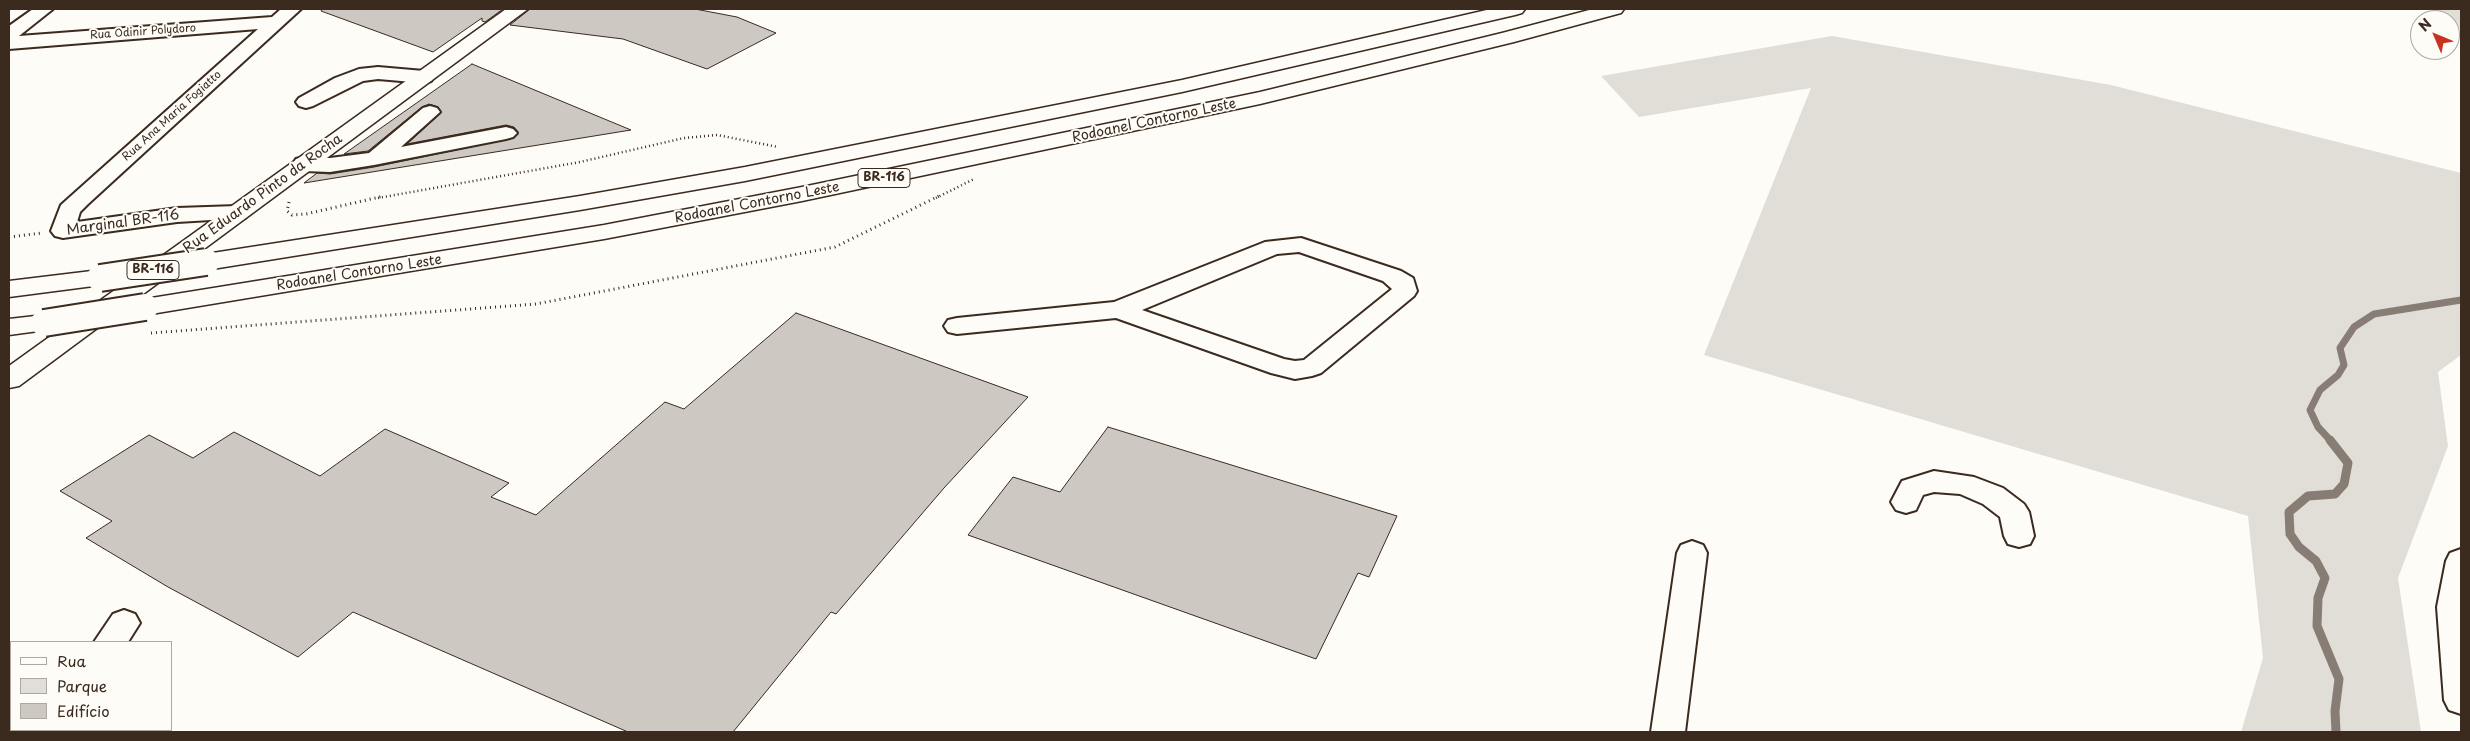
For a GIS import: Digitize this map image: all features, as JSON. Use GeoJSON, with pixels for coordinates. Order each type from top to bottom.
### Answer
{"type":"FeatureCollection","features":[{"type":"Feature","properties":{"kind":"main road","name":"Rua Eduardo Pinto da Rocha"},"geometry":{"type":"LineString","coordinates":[[9,378],[518,9]]}},
{"type":"Feature","properties":{"kind":"main road","name":"Rodoanel Contorno Leste"},"geometry":{"type":"LineString","coordinates":[[9,289],[100,278],[580,203],[820,158],[1173,88],[1515,9]]}},
{"type":"Feature","properties":{"kind":"main road","name":"Rodoanel Contorno Leste"},"geometry":{"type":"LineString","coordinates":[[9,327],[145,307],[594,234],[811,192],[1250,100],[1507,38],[1614,9]]}},
{"type":"Feature","properties":{"kind":"street"},"geometry":{"type":"LineString","coordinates":[[9,35],[44,9]]}},
{"type":"Feature","properties":{"kind":"street","name":"Rua Odinir Polydoro"},"geometry":{"type":"LineString","coordinates":[[9,43],[285,15]]}},
{"type":"Feature","properties":{"kind":"street","name":"Rua Ana Maria Fogiatto"},"geometry":{"type":"LineString","coordinates":[[63,231],[69,210],[80,199],[285,15]]}},
{"type":"Feature","properties":{"kind":"street"},"geometry":{"type":"LineString","coordinates":[[306,102],[359,75],[378,73],[424,77]]}},
{"type":"Feature","properties":{"kind":"street"},"geometry":{"type":"LineString","coordinates":[[374,159],[430,112]]}},
{"type":"Feature","properties":{"kind":"street"},"geometry":{"type":"LineString","coordinates":[[304,164],[330,165],[374,159],[506,132]]}},
{"type":"Feature","properties":{"kind":"street","name":"Marginal BR-116"},"geometry":{"type":"LineString","coordinates":[[63,231],[196,213],[237,213]]}},
{"type":"Feature","properties":{"kind":"street"},"geometry":{"type":"LineString","coordinates":[[957,326],[1118,310],[1273,246],[1301,246],[1392,276],[1404,283],[1405,291],[1312,367],[1295,370],[1280,367],[1118,310]]}},
{"type":"Feature","properties":{"kind":"street"},"geometry":{"type":"LineString","coordinates":[[1906,502],[1912,488],[1934,481],[1964,484],[1994,496],[2014,512],[2018,536]]}},
{"type":"Feature","properties":{"kind":"street"},"geometry":{"type":"LineString","coordinates":[[1668,732],[1692,553]]}},
{"type":"Feature","properties":{"kind":"street"},"geometry":{"type":"LineString","coordinates":[[2461,561],[2454,607],[2461,700]]}},
{"type":"Feature","properties":{"kind":"path"},"geometry":{"type":"LineString","coordinates":[[282,199],[290,199],[286,212],[292,215],[306,214],[394,194],[580,162],[684,138],[717,135],[739,138],[820,158]]}},
{"type":"Feature","properties":{"kind":"path"},"geometry":{"type":"LineString","coordinates":[[144,334],[536,304],[836,248],[982,175]]}},
{"type":"Feature","properties":{"kind":"path","name":"Marginal BR-116"},"geometry":{"type":"LineString","coordinates":[[9,237],[63,231]]}},
{"type":"Feature","properties":{"kind":"green space"},"geometry":{"type":"Polygon","coordinates":[[[2431,9],[2461,9],[2461,30],[2460,10],[2431,9]]]}},
{"type":"Feature","properties":{"kind":"green space"},"geometry":{"type":"Polygon","coordinates":[[[1832,36],[2111,85],[2461,173],[2461,355],[2438,372],[2448,446],[2398,578],[2421,732],[2241,732],[2263,658],[2248,516],[1704,355],[1811,88],[1639,117],[1601,76],[1832,36]]]}},
{"type":"Feature","properties":{"kind":"building"},"geometry":{"type":"Polygon","coordinates":[[[322,9],[503,9],[485,22],[482,21],[482,18],[433,52],[321,11],[322,9]]]}},
{"type":"Feature","properties":{"kind":"building"},"geometry":{"type":"Polygon","coordinates":[[[530,9],[695,9],[737,17],[776,33],[707,69],[623,39],[510,25],[530,9]]]}},
{"type":"Feature","properties":{"kind":"building"},"geometry":{"type":"Polygon","coordinates":[[[472,64],[631,130],[304,183],[317,173],[330,174],[374,167],[514,138],[518,132],[514,127],[506,125],[407,144],[441,113],[438,107],[429,104],[422,107],[368,151],[344,154],[472,64]]]}},
{"type":"Feature","properties":{"kind":"building"},"geometry":{"type":"Polygon","coordinates":[[[796,313],[1028,397],[944,488],[836,614],[831,612],[733,732],[628,732],[353,612],[298,657],[168,587],[86,538],[112,521],[60,491],[149,435],[193,458],[234,432],[320,476],[385,429],[509,483],[491,497],[536,515],[665,402],[684,409],[796,313]]]}},
{"type":"Feature","properties":{"kind":"building"},"geometry":{"type":"Polygon","coordinates":[[[1108,427],[1397,516],[1369,577],[1358,573],[1316,659],[968,535],[1013,477],[1060,492],[1108,427]]]}},
{"type":"Feature","properties":{"kind":"waterway"},"geometry":{"type":"LineString","coordinates":[[2331,441],[2318,427],[2310,410],[2320,390],[2338,375],[2344,365],[2340,348],[2354,327],[2374,314],[2461,300]]}},
{"type":"Feature","properties":{"kind":"waterway"},"geometry":{"type":"LineString","coordinates":[[2330,440],[2348,463],[2344,484],[2335,494],[2308,496],[2289,512],[2290,534],[2299,547],[2316,561],[2325,578],[2318,598],[2317,626],[2339,679],[2335,711],[2336,732]]}}]}
